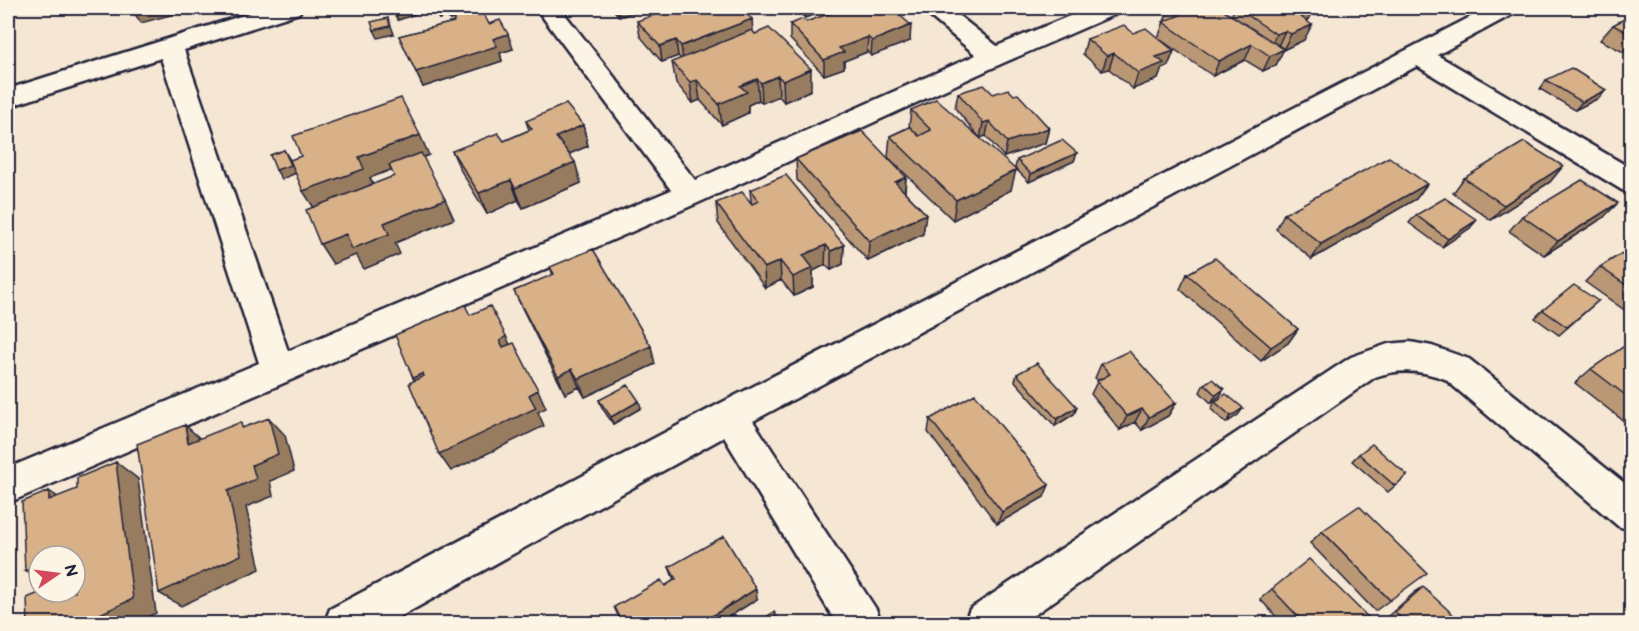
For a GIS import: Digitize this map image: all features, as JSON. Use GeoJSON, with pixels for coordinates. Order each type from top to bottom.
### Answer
{"type":"FeatureCollection","features":[{"type":"Feature","properties":{"kind":"street"},"geometry":{"type":"LineString","coordinates":[[8,98],[290,8]]}},
{"type":"Feature","properties":{"kind":"street"},"geometry":{"type":"LineString","coordinates":[[548,8],[690,194]]}},
{"type":"Feature","properties":{"kind":"street"},"geometry":{"type":"LineString","coordinates":[[936,8],[994,57]]}},
{"type":"Feature","properties":{"kind":"street"},"geometry":{"type":"LineString","coordinates":[[8,486],[690,194],[994,57],[1109,8]]}},
{"type":"Feature","properties":{"kind":"street"},"geometry":{"type":"LineString","coordinates":[[345,624],[730,416],[1506,8]]}},
{"type":"Feature","properties":{"kind":"street"},"geometry":{"type":"LineString","coordinates":[[170,47],[278,370]]}},
{"type":"Feature","properties":{"kind":"street"},"geometry":{"type":"LineString","coordinates":[[1418,55],[1632,183]]}},
{"type":"Feature","properties":{"kind":"street"},"geometry":{"type":"LineString","coordinates":[[985,624],[1363,367],[1384,358],[1413,355],[1457,369],[1632,513]]}},
{"type":"Feature","properties":{"kind":"street"},"geometry":{"type":"LineString","coordinates":[[730,416],[861,624]]}},
{"type":"Feature","properties":{"kind":"building"},"geometry":{"type":"Polygon","coordinates":[[[673,8],[740,8],[752,19],[681,46],[676,40],[660,46],[637,21],[673,8]]]}},
{"type":"Feature","properties":{"kind":"building"},"geometry":{"type":"Polygon","coordinates":[[[833,8],[891,8],[911,25],[872,41],[868,37],[839,48],[844,52],[824,60],[790,24],[803,19],[806,22],[837,11],[833,8]]]}},
{"type":"Feature","properties":{"kind":"building"},"geometry":{"type":"Polygon","coordinates":[[[1169,8],[1220,8],[1284,49],[1270,56],[1252,44],[1219,61],[1163,22],[1180,15],[1169,8]]]}},
{"type":"Feature","properties":{"kind":"building"},"geometry":{"type":"Polygon","coordinates":[[[1237,8],[1305,8],[1312,12],[1301,17],[1312,25],[1291,34],[1285,31],[1276,34],[1237,8]]]}},
{"type":"Feature","properties":{"kind":"building"},"geometry":{"type":"Polygon","coordinates":[[[481,9],[489,24],[500,20],[508,34],[493,39],[497,46],[416,72],[399,36],[454,22],[454,18],[481,9]]]}},
{"type":"Feature","properties":{"kind":"building"},"geometry":{"type":"Polygon","coordinates":[[[1632,15],[1632,35],[1613,25],[1632,15]]]}},
{"type":"Feature","properties":{"kind":"building"},"geometry":{"type":"Polygon","coordinates":[[[388,18],[390,26],[374,30],[371,22],[388,18]]]}},
{"type":"Feature","properties":{"kind":"building"},"geometry":{"type":"Polygon","coordinates":[[[1124,25],[1133,33],[1146,28],[1174,51],[1156,57],[1164,63],[1138,73],[1114,53],[1107,56],[1087,39],[1124,25]]]}},
{"type":"Feature","properties":{"kind":"building"},"geometry":{"type":"Polygon","coordinates":[[[769,28],[811,69],[783,81],[778,76],[761,83],[757,79],[740,86],[747,92],[719,104],[697,80],[690,82],[672,62],[752,30],[755,34],[769,28]]]}},
{"type":"Feature","properties":{"kind":"building"},"geometry":{"type":"Polygon","coordinates":[[[1571,68],[1606,90],[1582,102],[1546,80],[1571,68]]]}},
{"type":"Feature","properties":{"kind":"building"},"geometry":{"type":"Polygon","coordinates":[[[984,85],[993,94],[1008,89],[1014,95],[1018,94],[1049,128],[1007,142],[989,121],[983,123],[958,93],[984,85]]]}},
{"type":"Feature","properties":{"kind":"building"},"geometry":{"type":"Polygon","coordinates":[[[401,98],[420,135],[359,157],[364,169],[303,191],[290,160],[301,156],[293,136],[401,98]]]}},
{"type":"Feature","properties":{"kind":"building"},"geometry":{"type":"Polygon","coordinates":[[[936,99],[1016,170],[956,200],[890,136],[910,127],[919,136],[931,130],[911,110],[936,99]]]}},
{"type":"Feature","properties":{"kind":"building"},"geometry":{"type":"Polygon","coordinates":[[[566,104],[583,125],[556,137],[575,162],[515,188],[511,180],[479,193],[452,151],[498,133],[504,141],[532,129],[526,121],[566,104]]]}},
{"type":"Feature","properties":{"kind":"building"},"geometry":{"type":"Polygon","coordinates":[[[862,131],[906,177],[895,182],[926,214],[869,241],[796,159],[862,131]]]}},
{"type":"Feature","properties":{"kind":"building"},"geometry":{"type":"Polygon","coordinates":[[[1062,140],[1077,153],[1031,174],[1017,160],[1062,140]]]}},
{"type":"Feature","properties":{"kind":"building"},"geometry":{"type":"Polygon","coordinates":[[[1524,142],[1563,166],[1504,205],[1464,178],[1524,142]]]}},
{"type":"Feature","properties":{"kind":"building"},"geometry":{"type":"Polygon","coordinates":[[[284,150],[291,165],[276,170],[270,155],[284,150]]]}},
{"type":"Feature","properties":{"kind":"building"},"geometry":{"type":"Polygon","coordinates":[[[421,153],[445,199],[384,223],[389,234],[352,249],[346,234],[320,244],[306,210],[394,176],[389,165],[421,153]]]}},
{"type":"Feature","properties":{"kind":"building"},"geometry":{"type":"Polygon","coordinates":[[[1389,157],[1427,184],[1321,244],[1284,214],[1389,157]]]}},
{"type":"Feature","properties":{"kind":"building"},"geometry":{"type":"Polygon","coordinates":[[[786,175],[844,245],[831,251],[826,245],[803,255],[813,268],[793,277],[780,261],[764,268],[716,203],[742,192],[752,204],[759,201],[750,190],[786,175]]]}},
{"type":"Feature","properties":{"kind":"building"},"geometry":{"type":"Polygon","coordinates":[[[1582,180],[1618,203],[1558,241],[1522,216],[1582,180]]]}},
{"type":"Feature","properties":{"kind":"building"},"geometry":{"type":"Polygon","coordinates":[[[1445,198],[1477,220],[1448,239],[1416,215],[1445,198]]]}},
{"type":"Feature","properties":{"kind":"building"},"geometry":{"type":"Polygon","coordinates":[[[1632,247],[1632,289],[1600,267],[1632,247]]]}},
{"type":"Feature","properties":{"kind":"building"},"geometry":{"type":"Polygon","coordinates":[[[593,249],[651,346],[578,379],[572,369],[558,376],[514,291],[554,274],[550,267],[593,249]]]}},
{"type":"Feature","properties":{"kind":"building"},"geometry":{"type":"Polygon","coordinates":[[[1215,258],[1298,329],[1271,347],[1187,274],[1215,258]]]}},
{"type":"Feature","properties":{"kind":"building"},"geometry":{"type":"Polygon","coordinates":[[[1574,285],[1598,301],[1567,327],[1543,310],[1574,285]]]}},
{"type":"Feature","properties":{"kind":"building"},"geometry":{"type":"Polygon","coordinates":[[[465,305],[470,315],[490,306],[506,336],[500,341],[503,347],[514,343],[538,390],[529,395],[536,408],[439,454],[409,383],[424,376],[423,373],[413,378],[395,335],[465,305]]]}},
{"type":"Feature","properties":{"kind":"building"},"geometry":{"type":"Polygon","coordinates":[[[1632,341],[1632,400],[1591,369],[1632,341]]]}},
{"type":"Feature","properties":{"kind":"building"},"geometry":{"type":"Polygon","coordinates":[[[1129,351],[1176,403],[1149,417],[1142,409],[1127,416],[1097,381],[1110,374],[1101,364],[1129,351]]]}},
{"type":"Feature","properties":{"kind":"building"},"geometry":{"type":"Polygon","coordinates":[[[1037,363],[1077,407],[1057,419],[1017,374],[1037,363]]]}},
{"type":"Feature","properties":{"kind":"building"},"geometry":{"type":"Polygon","coordinates":[[[1212,379],[1224,389],[1216,395],[1204,384],[1212,379]]]}},
{"type":"Feature","properties":{"kind":"building"},"geometry":{"type":"Polygon","coordinates":[[[628,385],[639,401],[611,417],[599,400],[628,385]]]}},
{"type":"Feature","properties":{"kind":"building"},"geometry":{"type":"Polygon","coordinates":[[[975,394],[1049,485],[1002,512],[930,419],[975,394]]]}},
{"type":"Feature","properties":{"kind":"building"},"geometry":{"type":"Polygon","coordinates":[[[1226,394],[1243,408],[1231,416],[1215,402],[1226,394]]]}},
{"type":"Feature","properties":{"kind":"building"},"geometry":{"type":"Polygon","coordinates":[[[269,418],[278,454],[252,465],[256,479],[228,491],[241,555],[159,593],[137,444],[185,425],[188,443],[241,422],[242,428],[269,418]]]}},
{"type":"Feature","properties":{"kind":"building"},"geometry":{"type":"Polygon","coordinates":[[[1372,444],[1407,475],[1395,486],[1359,454],[1372,444]]]}},
{"type":"Feature","properties":{"kind":"building"},"geometry":{"type":"Polygon","coordinates":[[[116,462],[133,599],[78,624],[28,624],[27,604],[87,604],[87,544],[27,544],[27,570],[25,571],[22,502],[49,491],[49,500],[77,489],[77,478],[116,462]]]}},
{"type":"Feature","properties":{"kind":"building"},"geometry":{"type":"Polygon","coordinates":[[[1359,506],[1427,573],[1390,600],[1322,531],[1359,506]]]}},
{"type":"Feature","properties":{"kind":"building"},"geometry":{"type":"Polygon","coordinates":[[[724,536],[756,589],[699,624],[622,624],[614,607],[661,580],[665,586],[676,579],[669,567],[724,536]]]}},
{"type":"Feature","properties":{"kind":"building"},"geometry":{"type":"Polygon","coordinates":[[[1309,559],[1375,624],[1305,624],[1272,589],[1309,559]]]}},
{"type":"Feature","properties":{"kind":"building"},"geometry":{"type":"Polygon","coordinates":[[[1423,587],[1459,620],[1455,624],[1407,624],[1395,612],[1423,587]]]}},
{"type":"Feature","properties":{"kind":"building"},"geometry":{"type":"Polygon","coordinates":[[[774,612],[781,624],[755,624],[774,612]]]}}]}
